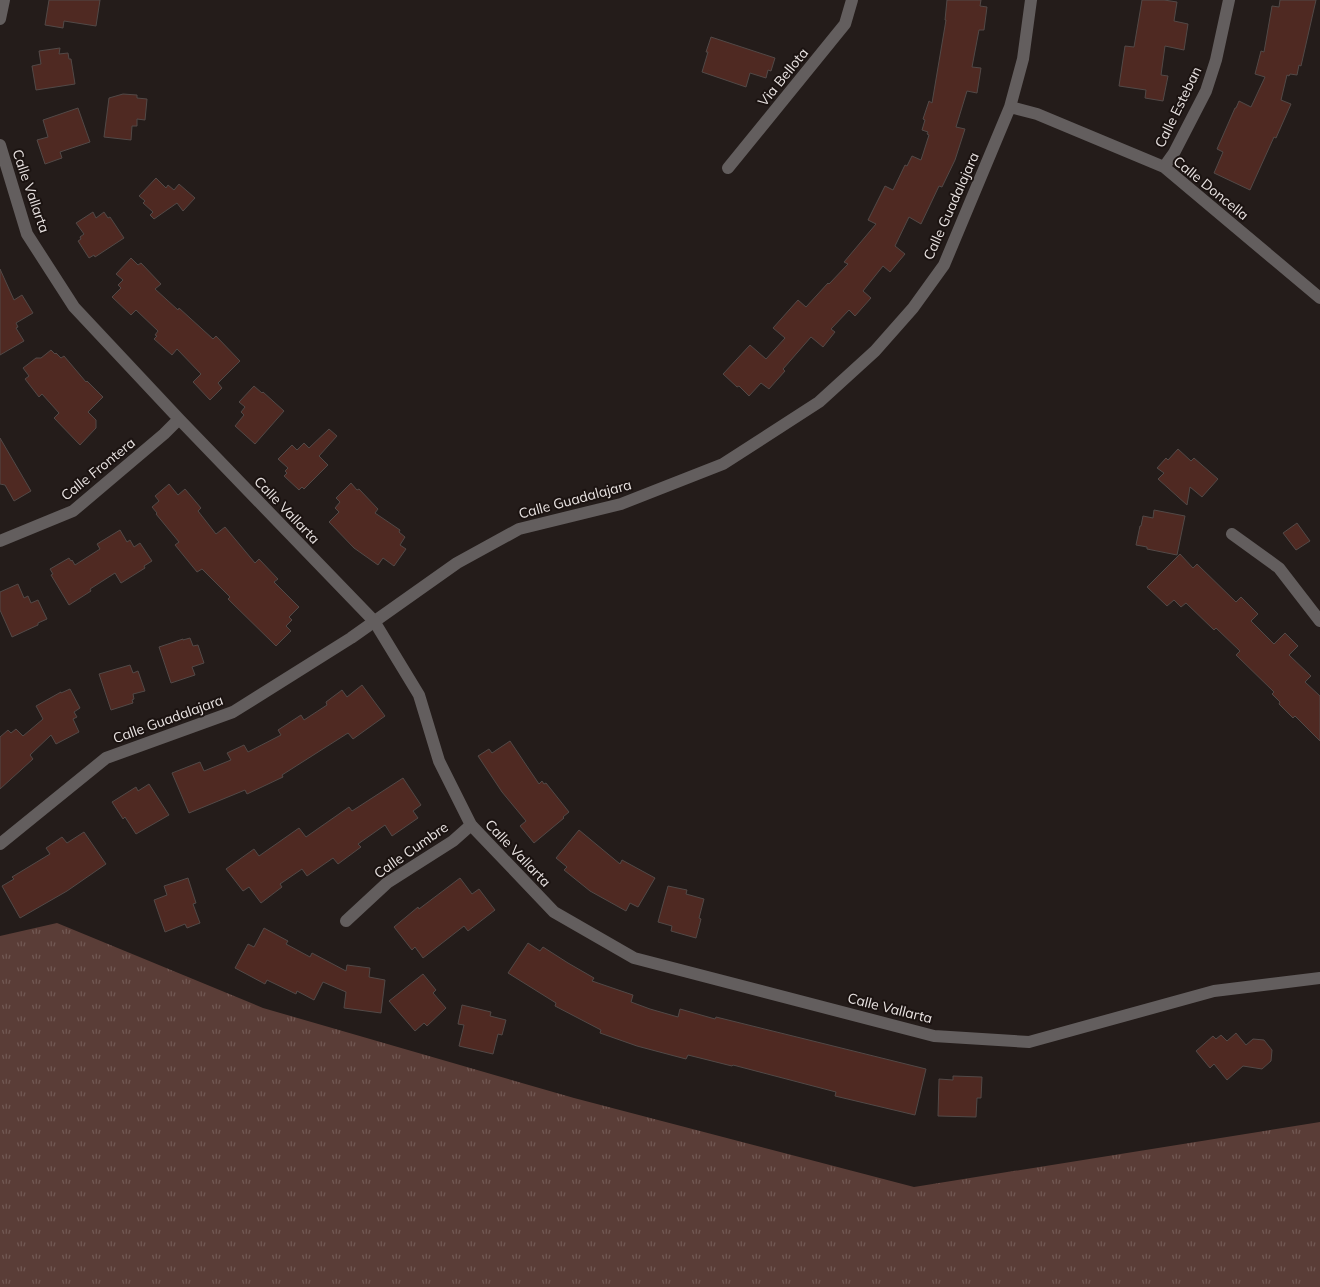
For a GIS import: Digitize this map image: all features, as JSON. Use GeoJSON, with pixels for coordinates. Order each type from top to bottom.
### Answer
{"type":"FeatureCollection","features":[{"type":"Feature","properties":{"kind":"street"},"geometry":{"type":"LineString","coordinates":[[0,19],[4,0]]}},
{"type":"Feature","properties":{"kind":"street","name":"Via Bellota"},"geometry":{"type":"LineString","coordinates":[[728,168],[845,24],[852,0]]}},
{"type":"Feature","properties":{"kind":"street","name":"Calle Guadalajara"},"geometry":{"type":"LineString","coordinates":[[0,844],[106,758],[233,712],[351,638],[457,563],[519,530],[621,504],[723,464],[819,402],[881,344],[913,308],[944,265],[1010,107],[1023,59],[1031,0]]}},
{"type":"Feature","properties":{"kind":"street","name":"Calle Esteban"},"geometry":{"type":"LineString","coordinates":[[1164,167],[1174,154],[1206,91],[1216,60],[1229,0]]}},
{"type":"Feature","properties":{"kind":"street","name":"Calle Doncella"},"geometry":{"type":"LineString","coordinates":[[1010,107],[1037,114],[1164,167],[1320,298]]}},
{"type":"Feature","properties":{"kind":"street","name":"Calle Vallarta"},"geometry":{"type":"LineString","coordinates":[[0,145],[27,234],[74,307],[374,621],[419,695],[439,761],[471,825],[554,912],[634,958],[934,1036],[1030,1042],[1214,991],[1320,978]]}},
{"type":"Feature","properties":{"kind":"street","name":"Calle Frontera"},"geometry":{"type":"LineString","coordinates":[[0,541],[72,511],[164,434],[179,419]]}},
{"type":"Feature","properties":{"kind":"street"},"geometry":{"type":"LineString","coordinates":[[1232,534],[1279,568],[1320,621]]}},
{"type":"Feature","properties":{"kind":"street","name":"Calle Cumbre"},"geometry":{"type":"LineString","coordinates":[[346,921],[387,884],[453,841],[471,825]]}},
{"type":"Feature","properties":{"kind":"green space"},"geometry":{"type":"Polygon","coordinates":[[[57,923],[263,1008],[574,1098],[914,1187],[1320,1122],[1320,1287],[0,1287],[0,936],[57,923]]]}},
{"type":"Feature","properties":{"kind":"building"},"geometry":{"type":"Polygon","coordinates":[[[49,0],[100,0],[96,26],[64,21],[63,28],[45,25],[49,0]]]}},
{"type":"Feature","properties":{"kind":"building"},"geometry":{"type":"Polygon","coordinates":[[[947,0],[981,0],[980,6],[987,7],[984,30],[979,30],[972,67],[981,68],[977,93],[967,91],[956,127],[965,129],[955,160],[942,187],[939,186],[921,224],[909,217],[895,246],[905,254],[890,272],[883,266],[863,291],[871,298],[855,316],[849,310],[831,329],[835,332],[823,347],[811,337],[783,369],[785,371],[769,389],[761,383],[749,396],[723,374],[750,345],[766,359],[785,338],[773,328],[798,300],[806,307],[848,264],[844,262],[876,224],[868,220],[885,186],[893,190],[905,165],[907,166],[912,156],[921,160],[929,135],[927,134],[928,132],[922,130],[925,120],[923,119],[929,101],[932,103],[946,20],[947,0]]]}},
{"type":"Feature","properties":{"kind":"building"},"geometry":{"type":"Polygon","coordinates":[[[1142,0],[1177,2],[1174,21],[1188,24],[1184,50],[1165,46],[1161,75],[1168,76],[1163,101],[1145,98],[1146,90],[1119,86],[1125,46],[1134,47],[1142,0]]]}},
{"type":"Feature","properties":{"kind":"building"},"geometry":{"type":"Polygon","coordinates":[[[1280,0],[1316,0],[1301,66],[1299,65],[1297,75],[1287,75],[1281,100],[1291,104],[1250,190],[1214,173],[1223,152],[1217,149],[1239,101],[1251,107],[1265,77],[1255,74],[1261,51],[1264,52],[1272,6],[1279,7],[1280,0]]]}},
{"type":"Feature","properties":{"kind":"building"},"geometry":{"type":"Polygon","coordinates":[[[711,37],[775,58],[771,71],[768,70],[766,78],[750,73],[746,87],[702,72],[711,37]]]}},
{"type":"Feature","properties":{"kind":"building"},"geometry":{"type":"Polygon","coordinates":[[[60,48],[59,54],[68,53],[69,59],[71,59],[75,84],[36,90],[32,66],[41,64],[39,51],[60,48]]]}},
{"type":"Feature","properties":{"kind":"building"},"geometry":{"type":"Polygon","coordinates":[[[123,94],[137,95],[137,98],[147,99],[145,120],[137,119],[137,126],[132,126],[131,140],[104,137],[109,98],[123,94]]]}},
{"type":"Feature","properties":{"kind":"building"},"geometry":{"type":"Polygon","coordinates":[[[78,108],[90,142],[60,152],[62,158],[45,164],[37,140],[48,137],[43,120],[78,108]]]}},
{"type":"Feature","properties":{"kind":"building"},"geometry":{"type":"Polygon","coordinates":[[[156,178],[166,188],[168,185],[174,190],[179,184],[195,198],[183,211],[177,203],[154,219],[150,215],[153,212],[143,203],[145,201],[139,196],[156,178]]]}},
{"type":"Feature","properties":{"kind":"building"},"geometry":{"type":"Polygon","coordinates":[[[93,212],[96,218],[104,212],[108,218],[110,217],[124,238],[95,257],[94,255],[89,258],[78,241],[84,234],[76,223],[93,212]]]}},
{"type":"Feature","properties":{"kind":"building"},"geometry":{"type":"Polygon","coordinates":[[[131,258],[138,265],[141,263],[161,284],[155,289],[213,339],[216,336],[240,361],[218,383],[222,388],[210,400],[193,382],[201,374],[177,349],[172,355],[154,339],[158,331],[136,310],[131,315],[112,297],[121,288],[118,285],[123,280],[116,274],[131,258]]]}},
{"type":"Feature","properties":{"kind":"building"},"geometry":{"type":"Polygon","coordinates":[[[0,269],[14,300],[22,295],[33,313],[16,323],[18,327],[16,328],[24,341],[0,355],[0,269]]]}},
{"type":"Feature","properties":{"kind":"building"},"geometry":{"type":"Polygon","coordinates":[[[51,350],[61,358],[64,356],[86,382],[103,397],[88,412],[96,420],[96,428],[80,445],[54,418],[59,413],[42,394],[39,397],[25,379],[29,376],[23,368],[51,350]]]}},
{"type":"Feature","properties":{"kind":"building"},"geometry":{"type":"Polygon","coordinates":[[[254,386],[284,411],[255,444],[235,426],[244,415],[241,412],[245,407],[239,402],[254,386]]]}},
{"type":"Feature","properties":{"kind":"building"},"geometry":{"type":"Polygon","coordinates":[[[329,429],[337,436],[319,456],[328,465],[304,489],[302,487],[299,490],[284,476],[288,468],[278,459],[292,445],[297,450],[304,443],[309,448],[329,429]]]}},
{"type":"Feature","properties":{"kind":"building"},"geometry":{"type":"Polygon","coordinates":[[[0,438],[31,491],[14,501],[5,485],[0,484],[0,438]]]}},
{"type":"Feature","properties":{"kind":"building"},"geometry":{"type":"Polygon","coordinates":[[[1178,449],[1191,461],[1194,458],[1218,479],[1202,497],[1190,487],[1187,505],[1158,479],[1164,473],[1157,468],[1178,449]]]}},
{"type":"Feature","properties":{"kind":"building"},"geometry":{"type":"Polygon","coordinates":[[[351,483],[378,509],[375,513],[400,530],[399,532],[405,537],[400,545],[406,549],[394,566],[383,558],[378,565],[354,548],[329,522],[339,512],[335,508],[340,502],[336,498],[351,483]]]}},
{"type":"Feature","properties":{"kind":"building"},"geometry":{"type":"Polygon","coordinates":[[[169,484],[178,495],[185,489],[201,508],[198,511],[216,534],[225,527],[255,563],[259,559],[278,579],[274,582],[299,607],[289,617],[292,620],[286,626],[291,631],[276,646],[228,599],[230,597],[202,569],[197,572],[175,545],[179,542],[152,507],[159,501],[155,496],[169,484]]]}},
{"type":"Feature","properties":{"kind":"building"},"geometry":{"type":"Polygon","coordinates":[[[1154,510],[1185,516],[1177,555],[1136,545],[1143,516],[1153,518],[1154,510]]]}},
{"type":"Feature","properties":{"kind":"building"},"geometry":{"type":"Polygon","coordinates":[[[1297,523],[1310,541],[1296,550],[1283,533],[1297,523]]]}},
{"type":"Feature","properties":{"kind":"building"},"geometry":{"type":"Polygon","coordinates":[[[120,530],[127,542],[130,540],[134,547],[140,543],[152,561],[144,566],[145,568],[121,583],[115,573],[69,605],[51,575],[53,574],[50,569],[69,558],[75,565],[100,549],[97,544],[120,530]]]}},
{"type":"Feature","properties":{"kind":"building"},"geometry":{"type":"Polygon","coordinates":[[[1180,554],[1193,568],[1197,564],[1236,602],[1241,597],[1258,614],[1251,621],[1274,644],[1285,633],[1298,646],[1289,655],[1311,676],[1305,682],[1320,696],[1320,741],[1295,716],[1293,718],[1279,704],[1280,702],[1272,694],[1274,692],[1236,655],[1240,651],[1216,628],[1214,630],[1186,603],[1181,607],[1174,600],[1167,606],[1147,587],[1180,554]]]}},
{"type":"Feature","properties":{"kind":"building"},"geometry":{"type":"Polygon","coordinates":[[[18,584],[24,598],[28,596],[31,603],[38,600],[47,619],[12,637],[0,610],[0,592],[18,584]]]}},
{"type":"Feature","properties":{"kind":"building"},"geometry":{"type":"Polygon","coordinates":[[[190,638],[193,646],[198,645],[204,663],[192,667],[195,675],[171,683],[159,647],[190,638]]]}},
{"type":"Feature","properties":{"kind":"building"},"geometry":{"type":"Polygon","coordinates":[[[130,665],[133,673],[138,671],[145,691],[133,694],[133,703],[111,710],[99,674],[130,665]]]}},
{"type":"Feature","properties":{"kind":"building"},"geometry":{"type":"Polygon","coordinates":[[[362,685],[385,716],[353,739],[348,733],[282,775],[283,777],[247,794],[245,790],[189,813],[172,773],[200,762],[204,771],[231,760],[227,753],[244,745],[248,752],[281,735],[278,730],[301,715],[304,720],[327,705],[326,702],[342,690],[347,697],[362,685]]]}},
{"type":"Feature","properties":{"kind":"building"},"geometry":{"type":"Polygon","coordinates":[[[70,689],[80,708],[74,712],[77,717],[73,719],[79,732],[56,744],[51,735],[30,755],[33,759],[0,789],[0,737],[8,730],[11,733],[16,729],[23,736],[43,719],[36,706],[70,689]]]}},
{"type":"Feature","properties":{"kind":"building"},"geometry":{"type":"Polygon","coordinates":[[[510,741],[539,784],[542,781],[544,784],[546,783],[569,812],[534,843],[520,826],[526,821],[502,792],[478,756],[489,749],[492,753],[510,741]]]}},
{"type":"Feature","properties":{"kind":"building"},"geometry":{"type":"Polygon","coordinates":[[[403,778],[421,805],[413,811],[418,818],[392,836],[385,825],[358,844],[361,847],[338,864],[333,858],[307,876],[302,869],[280,884],[282,887],[261,903],[249,887],[243,891],[226,869],[254,849],[259,856],[299,828],[306,837],[349,807],[352,811],[403,778]]]}},
{"type":"Feature","properties":{"kind":"building"},"geometry":{"type":"Polygon","coordinates":[[[149,784],[169,815],[136,834],[112,802],[136,787],[138,791],[149,784]]]}},
{"type":"Feature","properties":{"kind":"building"},"geometry":{"type":"Polygon","coordinates":[[[579,830],[620,864],[622,860],[655,878],[638,907],[630,903],[626,911],[590,891],[564,870],[567,867],[556,858],[579,830]]]}},
{"type":"Feature","properties":{"kind":"building"},"geometry":{"type":"Polygon","coordinates":[[[84,832],[106,864],[67,891],[20,918],[2,886],[14,879],[12,877],[50,854],[46,848],[62,837],[67,843],[84,832]]]}},
{"type":"Feature","properties":{"kind":"building"},"geometry":{"type":"Polygon","coordinates":[[[188,878],[196,903],[193,904],[200,923],[187,928],[185,924],[165,932],[154,900],[167,895],[164,886],[188,878]]]}},
{"type":"Feature","properties":{"kind":"building"},"geometry":{"type":"Polygon","coordinates":[[[460,878],[472,894],[479,889],[495,910],[468,931],[464,926],[423,958],[415,947],[412,950],[394,927],[418,907],[419,909],[460,878]]]}},
{"type":"Feature","properties":{"kind":"building"},"geometry":{"type":"Polygon","coordinates":[[[668,886],[687,890],[686,894],[704,899],[696,938],[671,931],[672,926],[658,922],[668,886]]]}},
{"type":"Feature","properties":{"kind":"building"},"geometry":{"type":"Polygon","coordinates":[[[264,928],[288,941],[286,944],[310,957],[312,953],[346,971],[347,965],[370,968],[369,977],[385,980],[381,1013],[344,1008],[346,992],[323,982],[314,1000],[297,991],[296,994],[267,980],[265,984],[235,968],[248,944],[254,947],[264,928]]]}},
{"type":"Feature","properties":{"kind":"building"},"geometry":{"type":"Polygon","coordinates":[[[528,943],[540,951],[543,947],[594,978],[592,981],[633,995],[631,1002],[650,1009],[678,1017],[680,1009],[926,1069],[915,1115],[835,1096],[836,1092],[733,1065],[688,1055],[686,1059],[637,1046],[600,1033],[601,1030],[555,1006],[556,1003],[508,973],[528,943]]]}},
{"type":"Feature","properties":{"kind":"building"},"geometry":{"type":"Polygon","coordinates":[[[423,974],[436,990],[433,993],[446,1008],[427,1026],[424,1023],[415,1031],[389,1001],[423,974]]]}},
{"type":"Feature","properties":{"kind":"building"},"geometry":{"type":"Polygon","coordinates":[[[462,1005],[491,1012],[490,1016],[506,1020],[502,1035],[498,1034],[493,1054],[459,1046],[464,1025],[458,1024],[462,1005]]]}},
{"type":"Feature","properties":{"kind":"building"},"geometry":{"type":"Polygon","coordinates":[[[1236,1033],[1246,1045],[1253,1039],[1264,1040],[1272,1050],[1271,1061],[1262,1069],[1243,1066],[1227,1080],[1214,1064],[1210,1068],[1196,1051],[1213,1036],[1216,1039],[1221,1035],[1227,1041],[1236,1033]]]}},
{"type":"Feature","properties":{"kind":"building"},"geometry":{"type":"Polygon","coordinates":[[[953,1076],[982,1077],[981,1098],[977,1098],[976,1117],[938,1116],[939,1079],[953,1080],[953,1076]]]}}]}
